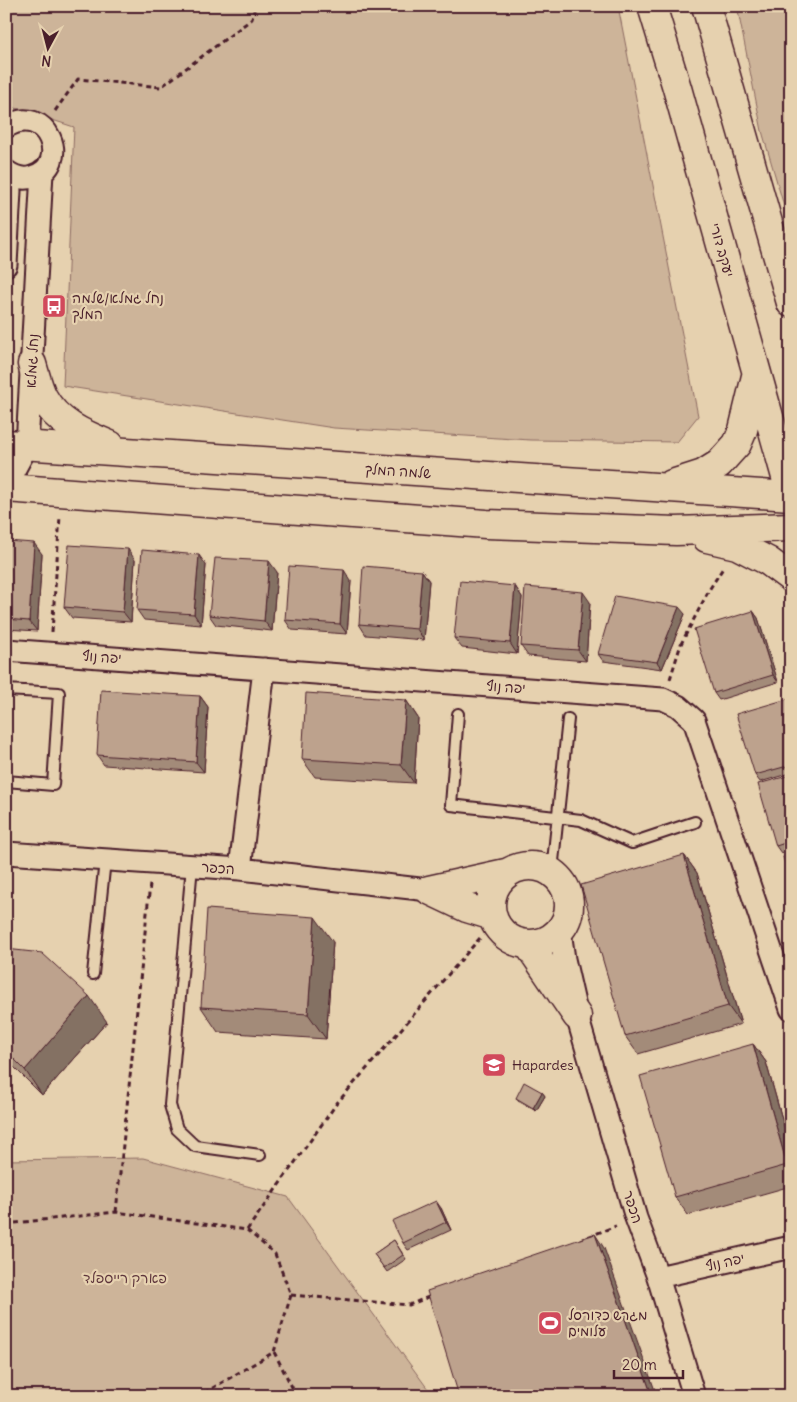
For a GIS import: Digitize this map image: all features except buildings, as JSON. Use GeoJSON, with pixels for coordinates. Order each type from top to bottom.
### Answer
{"type":"FeatureCollection","features":[{"type":"Feature","properties":{"kind":"street","name":"יעקב דורי"},"geometry":{"type":"LineString","coordinates":[[652,6],[677,88],[791,495]]}},
{"type":"Feature","properties":{"kind":"street"},"geometry":{"type":"LineString","coordinates":[[706,6],[791,303]]}},
{"type":"Feature","properties":{"kind":"street"},"geometry":{"type":"LineString","coordinates":[[6,128],[12,124],[25,121],[32,122],[43,128],[51,138],[53,150],[50,163],[37,176],[26,178],[14,177],[6,172]]}},
{"type":"Feature","properties":{"kind":"street","name":"נחל גמלא"},"geometry":{"type":"LineString","coordinates":[[6,487],[32,364],[42,172]]}},
{"type":"Feature","properties":{"kind":"street"},"geometry":{"type":"LineString","coordinates":[[6,176],[10,191],[6,265]]}},
{"type":"Feature","properties":{"kind":"street"},"geometry":{"type":"LineString","coordinates":[[32,364],[42,395],[52,412],[74,429],[128,453]]}},
{"type":"Feature","properties":{"kind":"street"},"geometry":{"type":"LineString","coordinates":[[658,488],[703,474],[719,464],[737,444],[743,430],[757,374]]}},
{"type":"Feature","properties":{"kind":"street","name":"שלמה המלך"},"geometry":{"type":"LineString","coordinates":[[16,445],[658,488],[791,495]]}},
{"type":"Feature","properties":{"kind":"street"},"geometry":{"type":"LineString","coordinates":[[6,487],[486,524],[676,531],[791,527]]}},
{"type":"Feature","properties":{"kind":"street"},"geometry":{"type":"LineString","coordinates":[[676,531],[737,545],[768,561],[791,578]]}},
{"type":"Feature","properties":{"kind":"street","name":"יפה נוף"},"geometry":{"type":"LineString","coordinates":[[6,650],[663,699],[678,706],[694,720],[791,1009]]}},
{"type":"Feature","properties":{"kind":"street"},"geometry":{"type":"LineString","coordinates":[[240,869],[264,669]]}},
{"type":"Feature","properties":{"kind":"street","name":"הכפר"},"geometry":{"type":"LineString","coordinates":[[6,853],[240,869],[429,890],[506,873]]}},
{"type":"Feature","properties":{"kind":"street"},"geometry":{"type":"LineString","coordinates":[[534,865],[552,872],[562,881],[568,893],[570,906],[567,919],[560,931],[549,939],[534,944],[518,942],[504,934],[493,918],[491,899],[494,888],[506,873],[515,868],[534,865]]}},
{"type":"Feature","properties":{"kind":"street","name":"הכפר"},"geometry":{"type":"LineString","coordinates":[[429,890],[493,918]]}},
{"type":"Feature","properties":{"kind":"street","name":"הכפר"},"geometry":{"type":"LineString","coordinates":[[560,931],[564,959],[577,1016],[636,1218],[658,1277],[694,1396]]}},
{"type":"Feature","properties":{"kind":"street","name":"הכפר"},"geometry":{"type":"LineString","coordinates":[[528,944],[577,1016]]}},
{"type":"Feature","properties":{"kind":"street","name":"יפה נוף"},"geometry":{"type":"LineString","coordinates":[[658,1277],[791,1247]]}},
{"type":"Feature","properties":{"kind":"lane"},"geometry":{"type":"LineString","coordinates":[[6,690],[60,693],[53,785],[6,781]]}},
{"type":"Feature","properties":{"kind":"lane"},"geometry":{"type":"LineString","coordinates":[[458,714],[451,805],[581,820],[632,843],[695,822]]}},
{"type":"Feature","properties":{"kind":"lane"},"geometry":{"type":"LineString","coordinates":[[552,872],[568,719]]}},
{"type":"Feature","properties":{"kind":"lane"},"geometry":{"type":"LineString","coordinates":[[93,974],[105,860]]}},
{"type":"Feature","properties":{"kind":"lane"},"geometry":{"type":"LineString","coordinates":[[192,866],[170,1105],[177,1129],[195,1146],[260,1156]]}},
{"type":"Feature","properties":{"kind":"path"},"geometry":{"type":"LineString","coordinates":[[43,128],[78,79],[161,87],[252,19],[255,6]]}},
{"type":"Feature","properties":{"kind":"path"},"geometry":{"type":"LineString","coordinates":[[51,653],[61,492]]}},
{"type":"Feature","properties":{"kind":"path"},"geometry":{"type":"LineString","coordinates":[[663,699],[681,644],[709,590],[737,545]]}},
{"type":"Feature","properties":{"kind":"path"},"geometry":{"type":"LineString","coordinates":[[116,1212],[152,863]]}},
{"type":"Feature","properties":{"kind":"path"},"geometry":{"type":"LineString","coordinates":[[247,1230],[337,1103],[493,918]]}},
{"type":"Feature","properties":{"kind":"path"},"geometry":{"type":"LineString","coordinates":[[6,1224],[116,1212],[247,1230],[275,1254],[291,1295],[274,1352],[199,1396]]}},
{"type":"Feature","properties":{"kind":"path"},"geometry":{"type":"LineString","coordinates":[[572,1242],[636,1218]]}},
{"type":"Feature","properties":{"kind":"path"},"geometry":{"type":"LineString","coordinates":[[291,1295],[409,1304],[436,1294]]}},
{"type":"Feature","properties":{"kind":"path"},"geometry":{"type":"LineString","coordinates":[[274,1352],[295,1396]]}},
{"type":"Feature","properties":{"kind":"green space"},"geometry":{"type":"Polygon","coordinates":[[[6,6],[618,6],[698,416],[677,442],[531,440],[334,428],[63,386],[74,127],[6,105],[6,6]]]}},
{"type":"Feature","properties":{"kind":"green space"},"geometry":{"type":"Polygon","coordinates":[[[737,6],[791,6],[791,230],[762,131],[737,6]]]}},
{"type":"Feature","properties":{"kind":"green space","name":"פארק רייספלד"},"geometry":{"type":"Polygon","coordinates":[[[143,1158],[288,1197],[433,1396],[6,1396],[6,1160],[143,1158]]]}},
{"type":"Feature","properties":{"kind":"place","name":"נחל גמלא/שלמה המלך"},"geometry":{"type":"Point","coordinates":[54,306]}},
{"type":"Feature","properties":{"kind":"place","name":"Hapardes"},"geometry":{"type":"Point","coordinates":[494,1065]}},
{"type":"Feature","properties":{"kind":"place","name":"מגרש כדורסל עלומים"},"geometry":{"type":"Point","coordinates":[550,1323]}}]}
